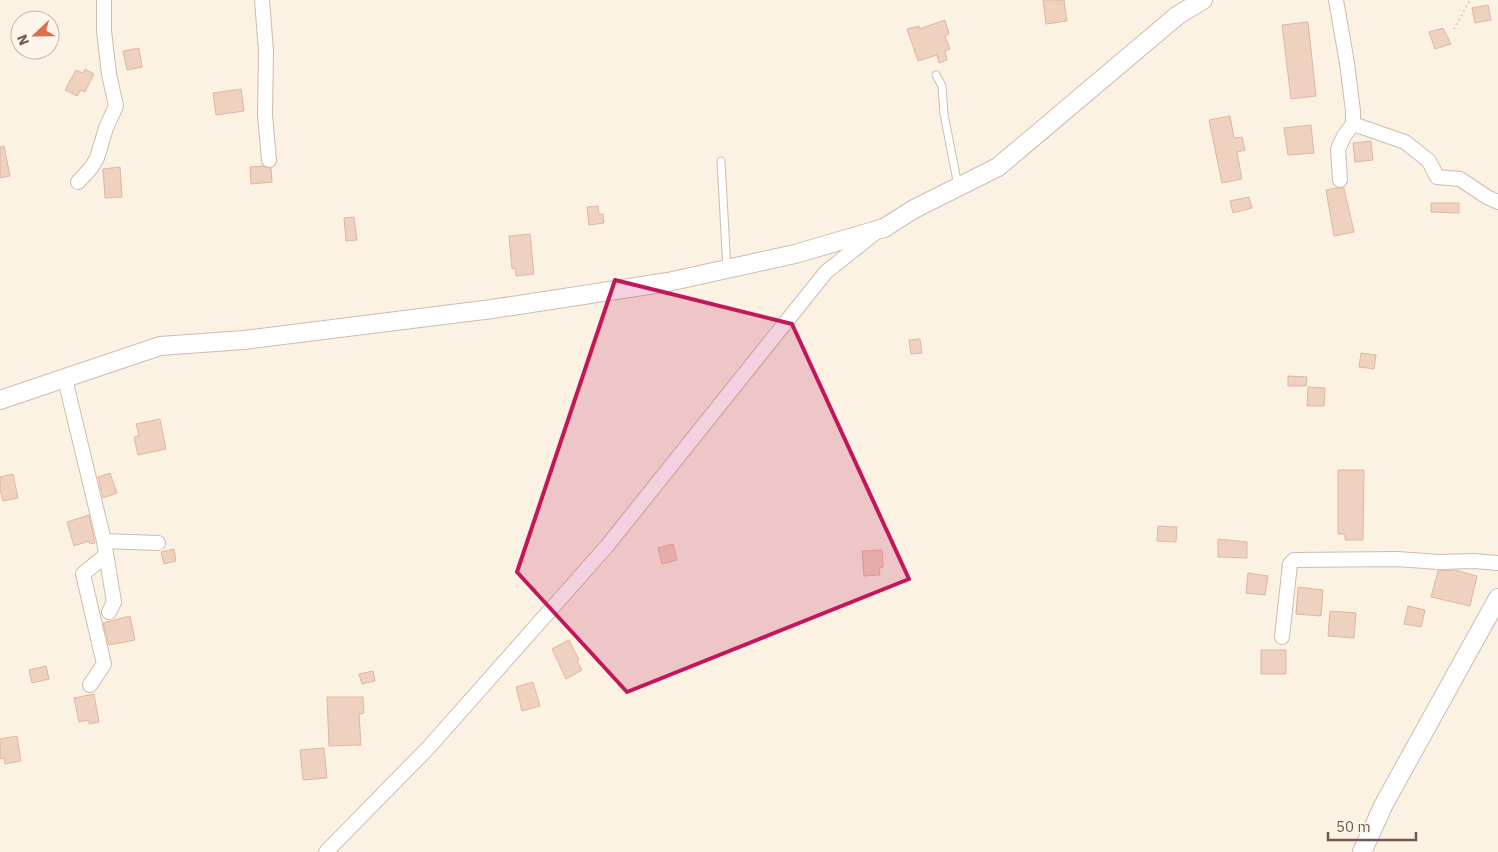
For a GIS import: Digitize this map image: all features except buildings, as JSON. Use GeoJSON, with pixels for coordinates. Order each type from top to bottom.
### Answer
{"type":"FeatureCollection","features":[{"type":"Feature","properties":{"kind":"street"},"geometry":{"type":"LineString","coordinates":[[78,182],[91,168],[97,158],[106,128],[116,106],[109,74],[104,31],[104,0]]}},
{"type":"Feature","properties":{"kind":"street"},"geometry":{"type":"LineString","coordinates":[[262,0],[266,51],[265,115],[269,160]]}},
{"type":"Feature","properties":{"kind":"street"},"geometry":{"type":"LineString","coordinates":[[326,852],[429,747],[607,546],[826,272],[884,228],[914,209],[998,167],[1178,15],[1204,0]]}},
{"type":"Feature","properties":{"kind":"street"},"geometry":{"type":"LineString","coordinates":[[1336,0],[1350,82],[1353,124],[1344,136],[1338,149],[1340,180]]}},
{"type":"Feature","properties":{"kind":"street"},"geometry":{"type":"LineString","coordinates":[[1353,124],[1405,142],[1429,161],[1437,177],[1460,179],[1498,202]]}},
{"type":"Feature","properties":{"kind":"street"},"geometry":{"type":"LineString","coordinates":[[0,400],[160,346],[244,340],[501,308],[668,282],[795,254],[884,228]]}},
{"type":"Feature","properties":{"kind":"street"},"geometry":{"type":"LineString","coordinates":[[66,379],[105,548],[114,602],[109,612]]}},
{"type":"Feature","properties":{"kind":"street"},"geometry":{"type":"LineString","coordinates":[[90,685],[104,664],[82,574],[105,548],[158,543]]}},
{"type":"Feature","properties":{"kind":"street"},"geometry":{"type":"LineString","coordinates":[[1282,637],[1290,564],[1294,560],[1397,558],[1439,562],[1466,560],[1498,563]]}},
{"type":"Feature","properties":{"kind":"street"},"geometry":{"type":"LineString","coordinates":[[1362,852],[1384,804],[1498,598]]}},
{"type":"Feature","properties":{"kind":"lane"},"geometry":{"type":"LineString","coordinates":[[936,74],[942,86],[944,114],[958,187]]}},
{"type":"Feature","properties":{"kind":"lane"},"geometry":{"type":"LineString","coordinates":[[721,161],[727,269]]}},
{"type":"Feature","properties":{"kind":"path"},"geometry":{"type":"LineString","coordinates":[[1454,29],[1470,0]]}},
{"type":"Feature","properties":{"kind":"highlighted area"},"geometry":{"type":"Polygon","coordinates":[[[615,280],[792,324],[909,579],[627,692],[517,572],[615,280]]]}}]}
